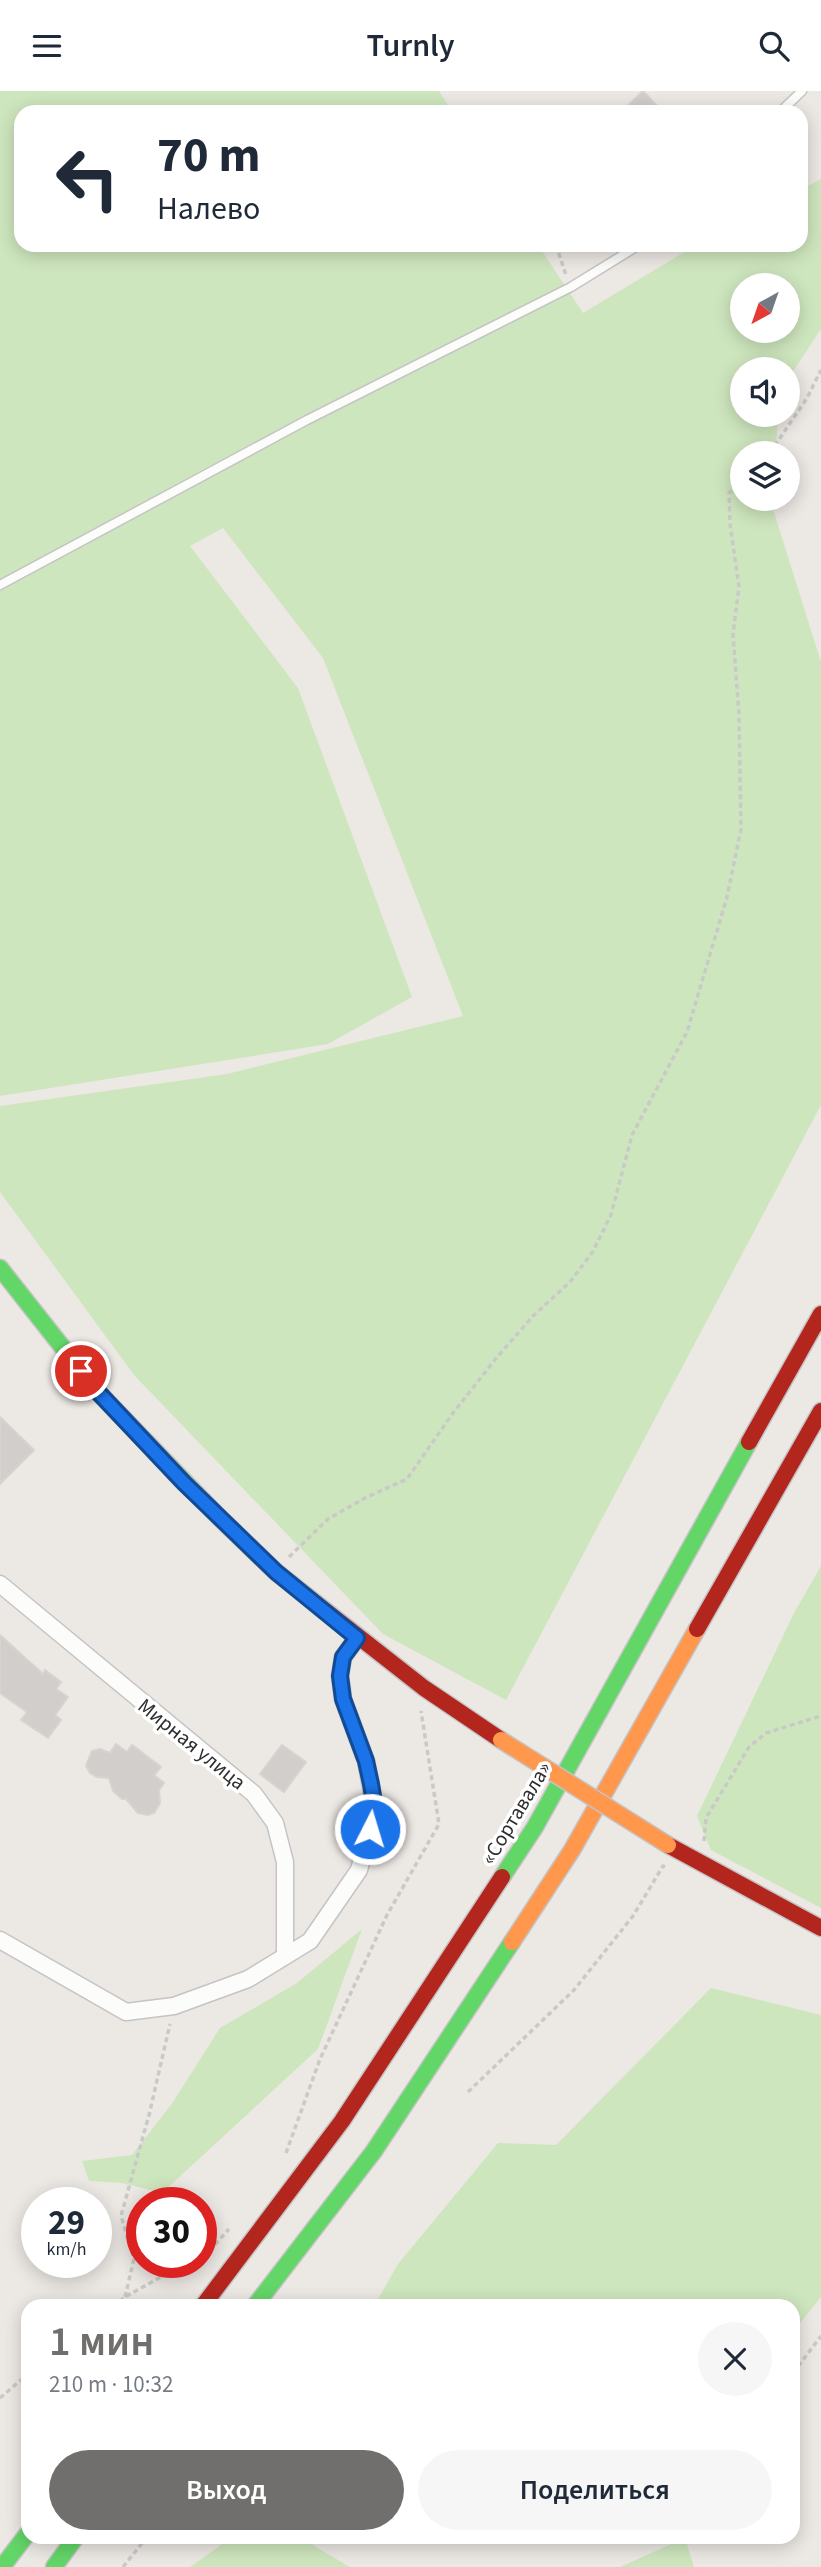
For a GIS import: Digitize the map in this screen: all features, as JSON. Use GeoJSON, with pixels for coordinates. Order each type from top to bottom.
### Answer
{"type":"FeatureCollection","features":[{"type":"Feature","properties":{"kind":"main road"},"geometry":{"type":"LineString","coordinates":[[0,1268],[97,1391],[184,1483],[276,1572],[357,1638],[501,1740],[668,1845],[821,1928]]}},
{"type":"Feature","properties":{"kind":"main road","name":"«Сортавала»"},"geometry":{"type":"LineString","coordinates":[[208,2299],[342,2121],[535,1827],[821,1314]]}},
{"type":"Feature","properties":{"kind":"main road"},"geometry":{"type":"LineString","coordinates":[[260,2299],[374,2151],[572,1850],[821,1411]]}},
{"type":"Feature","properties":{"kind":"main road"},"geometry":{"type":"LineString","coordinates":[[2,2566],[21,2542]]}},
{"type":"Feature","properties":{"kind":"main road"},"geometry":{"type":"LineString","coordinates":[[54,2567],[71,2544]]}},
{"type":"Feature","properties":{"kind":"street","name":"Мирная улица"},"geometry":{"type":"LineString","coordinates":[[0,1584],[254,1794],[275,1823],[285,1862],[285,1956]]}},
{"type":"Feature","properties":{"kind":"street"},"geometry":{"type":"LineString","coordinates":[[0,1940],[126,2013],[174,2006],[248,1979],[310,1941],[359,1870],[375,1808],[366,1761],[343,1699],[340,1676],[343,1657],[357,1638]]}},
{"type":"Feature","properties":{"kind":"lane"},"geometry":{"type":"LineString","coordinates":[[787,105],[802,91]]}},
{"type":"Feature","properties":{"kind":"lane"},"geometry":{"type":"LineString","coordinates":[[0,585],[307,420],[571,287],[628,252]]}},
{"type":"Feature","properties":{"kind":"path"},"geometry":{"type":"LineString","coordinates":[[558,252],[571,287]]}},
{"type":"Feature","properties":{"kind":"path"},"geometry":{"type":"LineString","coordinates":[[778,441],[807,398],[821,370]]}},
{"type":"Feature","properties":{"kind":"path"},"geometry":{"type":"LineString","coordinates":[[276,1572],[328,1519],[407,1479],[453,1413],[498,1356],[533,1316],[570,1282],[592,1253],[611,1215],[632,1135],[687,1033],[727,897],[741,829],[739,715],[733,634],[739,587],[730,524],[730,492]]}},
{"type":"Feature","properties":{"kind":"path"},"geometry":{"type":"LineString","coordinates":[[283,2163],[320,2059],[387,1915],[439,1824],[422,1714],[411,1678]]}},
{"type":"Feature","properties":{"kind":"path"},"geometry":{"type":"LineString","coordinates":[[701,1864],[706,1818],[748,1747],[766,1733],[821,1716]]}},
{"type":"Feature","properties":{"kind":"path"},"geometry":{"type":"LineString","coordinates":[[468,2092],[574,1990],[633,1916],[663,1866],[676,1870]]}},
{"type":"Feature","properties":{"kind":"path"},"geometry":{"type":"LineString","coordinates":[[125,2297],[134,2259],[121,2216],[149,2115],[174,2006]]}},
{"type":"Feature","properties":{"kind":"path"},"geometry":{"type":"LineString","coordinates":[[217,2242],[230,2227]]}},
{"type":"Feature","properties":{"kind":"path"},"geometry":{"type":"LineString","coordinates":[[123,2299],[159,2278]]}},
{"type":"Feature","properties":{"kind":"path"},"geometry":{"type":"LineString","coordinates":[[800,2364],[821,2336]]}},
{"type":"Feature","properties":{"kind":"path"},"geometry":{"type":"LineString","coordinates":[[1,2396],[21,2380]]}},
{"type":"Feature","properties":{"kind":"path"},"geometry":{"type":"LineString","coordinates":[[123,2567],[141,2544]]}},
{"type":"Feature","properties":{"kind":"green space"},"geometry":{"type":"Polygon","coordinates":[[[0,91],[439,91],[448,105],[14,105],[14,252],[543,252],[583,313],[684,252],[808,252],[808,186],[821,179],[821,329],[800,361],[800,357],[730,357],[730,427],[777,427],[777,441],[730,441],[730,511],[774,511],[821,662],[821,1105],[506,1700],[383,1634],[134,1375],[0,1192],[0,1106],[227,1074],[463,1016],[323,658],[223,528],[190,546],[298,688],[412,997],[328,1044],[0,1096],[0,91]]]}},
{"type":"Feature","properties":{"kind":"green space"},"geometry":{"type":"Polygon","coordinates":[[[821,1566],[821,1908],[711,1850],[697,1816],[794,1613],[821,1566]]]}},
{"type":"Feature","properties":{"kind":"green space"},"geometry":{"type":"Polygon","coordinates":[[[362,1929],[318,2049],[168,2187],[138,2187],[89,2181],[82,2161],[132,2155],[173,2102],[220,2028],[297,1983],[362,1929]]]}},
{"type":"Feature","properties":{"kind":"green space"},"geometry":{"type":"Polygon","coordinates":[[[711,1988],[821,2015],[821,2297],[800,2323],[800,2299],[378,2299],[398,2264],[498,2143],[556,2145],[711,1988]]]}},
{"type":"Feature","properties":{"kind":"green space"},"geometry":{"type":"Polygon","coordinates":[[[222,2544],[311,2544],[350,2567],[190,2567],[222,2544]]]}},
{"type":"Feature","properties":{"kind":"green space"},"geometry":{"type":"Polygon","coordinates":[[[672,2544],[687,2544],[694,2567],[620,2567],[672,2544]]]}},
{"type":"Feature","properties":{"kind":"building"},"geometry":{"type":"Polygon","coordinates":[[[643,91],[656,105],[628,105],[643,91]]]}},
{"type":"Feature","properties":{"kind":"building"},"geometry":{"type":"Polygon","coordinates":[[[0,1417],[34,1450],[0,1484],[0,1417]]]}},
{"type":"Feature","properties":{"kind":"building"},"geometry":{"type":"Polygon","coordinates":[[[0,1635],[43,1674],[45,1670],[61,1682],[56,1689],[68,1697],[55,1715],[61,1720],[48,1738],[21,1720],[27,1712],[0,1693],[0,1635]]]}},
{"type":"Feature","properties":{"kind":"building"},"geometry":{"type":"Polygon","coordinates":[[[116,1744],[127,1752],[132,1745],[161,1767],[154,1775],[164,1783],[159,1790],[160,1803],[154,1813],[138,1813],[126,1799],[113,1791],[109,1778],[97,1777],[90,1773],[86,1766],[92,1751],[100,1749],[110,1753],[116,1744]]]}},
{"type":"Feature","properties":{"kind":"building"},"geometry":{"type":"Polygon","coordinates":[[[282,1745],[306,1762],[284,1792],[260,1774],[282,1745]]]}},
{"type":"Feature","properties":{"kind":"traffic: fast"},"geometry":{"type":"LineString","coordinates":[[0,1268],[97,1391],[219,1517]]}},
{"type":"Feature","properties":{"kind":"traffic: fast"},"geometry":{"type":"LineString","coordinates":[[502,1877],[535,1827],[749,1442]]}},
{"type":"Feature","properties":{"kind":"traffic: fast"},"geometry":{"type":"LineString","coordinates":[[260,2299],[374,2151],[512,1942]]}},
{"type":"Feature","properties":{"kind":"traffic: fast"},"geometry":{"type":"LineString","coordinates":[[2,2567],[21,2542]]}},
{"type":"Feature","properties":{"kind":"traffic: fast"},"geometry":{"type":"LineString","coordinates":[[54,2567],[71,2544]]}},
{"type":"Feature","properties":{"kind":"traffic: slow"},"geometry":{"type":"LineString","coordinates":[[512,1942],[572,1850],[697,1629]]}},
{"type":"Feature","properties":{"kind":"traffic: slow"},"geometry":{"type":"LineString","coordinates":[[501,1740],[668,1845]]}},
{"type":"Feature","properties":{"kind":"traffic: jam"},"geometry":{"type":"LineString","coordinates":[[749,1442],[821,1314]]}},
{"type":"Feature","properties":{"kind":"traffic: jam"},"geometry":{"type":"LineString","coordinates":[[697,1629],[821,1411]]}},
{"type":"Feature","properties":{"kind":"traffic: jam"},"geometry":{"type":"LineString","coordinates":[[219,1517],[276,1572],[424,1688],[501,1740]]}},
{"type":"Feature","properties":{"kind":"traffic: jam"},"geometry":{"type":"LineString","coordinates":[[668,1845],[821,1928]]}},
{"type":"Feature","properties":{"kind":"traffic: jam"},"geometry":{"type":"LineString","coordinates":[[208,2299],[342,2121],[502,1877]]}},
{"type":"Feature","properties":{"kind":"route"},"geometry":{"type":"LineString","coordinates":[[81,1371],[184,1483],[276,1572],[357,1638],[343,1657],[340,1676],[343,1699],[366,1761],[371,1784],[375,1808],[370,1829]]}}]}
